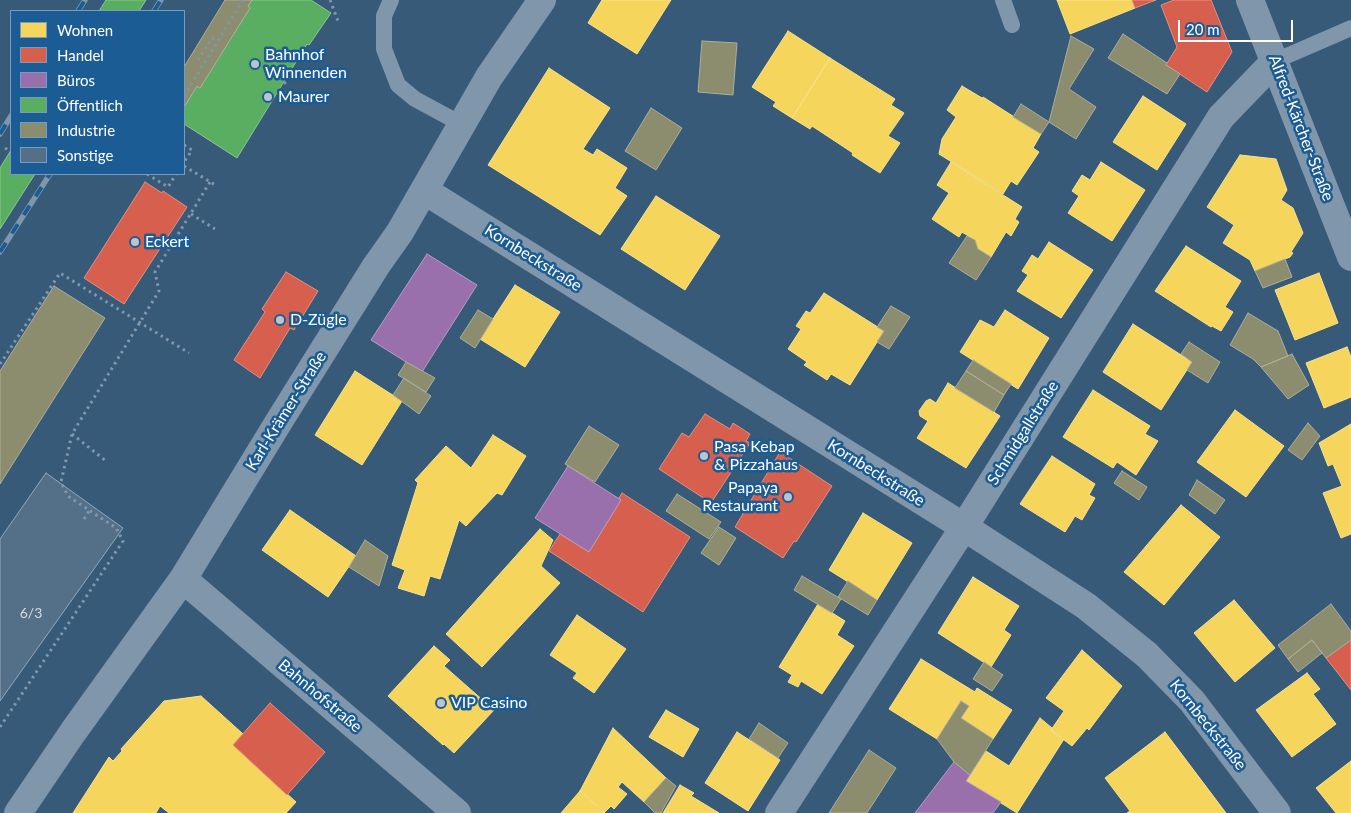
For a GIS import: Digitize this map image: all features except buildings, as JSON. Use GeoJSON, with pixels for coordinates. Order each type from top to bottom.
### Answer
{"type":"FeatureCollection","features":[{"type":"Feature","properties":{"kind":"street","name":"Karl-Krämer-Straße"},"geometry":{"type":"LineString","coordinates":[[18,813],[72,732],[183,579],[283,414],[425,191],[489,78],[542,0]]}},
{"type":"Feature","properties":{"kind":"street","name":"Alfred-Kärcher-Straße"},"geometry":{"type":"LineString","coordinates":[[1250,0],[1276,61],[1351,256]]}},
{"type":"Feature","properties":{"kind":"street","name":"Schmidgallstraße"},"geometry":{"type":"LineString","coordinates":[[779,813],[964,527],[1221,117],[1276,61]]}},
{"type":"Feature","properties":{"kind":"street","name":"Kornbeckstraße"},"geometry":{"type":"LineString","coordinates":[[425,191],[964,527],[1086,606],[1147,655],[1192,702],[1277,813]]}},
{"type":"Feature","properties":{"kind":"street","name":"Bahnhofstraße"},"geometry":{"type":"LineString","coordinates":[[183,579],[457,813]]}},
{"type":"Feature","properties":{"kind":"lane"},"geometry":{"type":"LineString","coordinates":[[391,0],[384,16],[384,49],[398,84],[415,99],[463,125]]}},
{"type":"Feature","properties":{"kind":"lane"},"geometry":{"type":"LineString","coordinates":[[1003,0],[1012,25]]}},
{"type":"Feature","properties":{"kind":"lane"},"geometry":{"type":"LineString","coordinates":[[1276,61],[1351,28]]}},
{"type":"Feature","properties":{"kind":"path"},"geometry":{"type":"LineString","coordinates":[[185,94],[243,0]]}},
{"type":"Feature","properties":{"kind":"path"},"geometry":{"type":"LineString","coordinates":[[329,1],[338,21]]}},
{"type":"Feature","properties":{"kind":"path"},"geometry":{"type":"LineString","coordinates":[[198,60],[212,38],[218,41]]}},
{"type":"Feature","properties":{"kind":"path"},"geometry":{"type":"LineString","coordinates":[[285,83],[293,69],[304,76]]}},
{"type":"Feature","properties":{"kind":"path"},"geometry":{"type":"LineString","coordinates":[[185,146],[192,150],[185,160]]}},
{"type":"Feature","properties":{"kind":"path"},"geometry":{"type":"LineString","coordinates":[[5,148],[10,151]]}},
{"type":"Feature","properties":{"kind":"path"},"geometry":{"type":"LineString","coordinates":[[185,167],[217,186]]}},
{"type":"Feature","properties":{"kind":"path"},"geometry":{"type":"LineString","coordinates":[[150,175],[168,187],[175,175]]}},
{"type":"Feature","properties":{"kind":"path"},"geometry":{"type":"LineString","coordinates":[[0,727],[122,542],[116,528],[68,496],[62,482],[72,434],[159,291],[155,272],[210,182]]}},
{"type":"Feature","properties":{"kind":"path"},"geometry":{"type":"LineString","coordinates":[[191,214],[214,229]]}},
{"type":"Feature","properties":{"kind":"path"},"geometry":{"type":"LineString","coordinates":[[0,364],[60,274],[189,352]]}},
{"type":"Feature","properties":{"kind":"path"},"geometry":{"type":"LineString","coordinates":[[72,434],[106,461]]}},
{"type":"Feature","properties":{"kind":"path"},"geometry":{"type":"LineString","coordinates":[[84,519],[89,511]]}},
{"type":"Feature","properties":{"kind":"railway"},"geometry":{"type":"LineString","coordinates":[[79,10],[85,0]]}},
{"type":"Feature","properties":{"kind":"railway"},"geometry":{"type":"LineString","coordinates":[[155,10],[161,0]]}},
{"type":"Feature","properties":{"kind":"railway"},"geometry":{"type":"LineString","coordinates":[[0,134],[10,118]]}},
{"type":"Feature","properties":{"kind":"railway"},"geometry":{"type":"LineString","coordinates":[[0,252],[49,175]]}},
{"type":"Feature","properties":{"kind":"place","name":"Bahnhof Winnenden"},"geometry":{"type":"Point","coordinates":[255,64]}},
{"type":"Feature","properties":{"kind":"place","name":"Maurer"},"geometry":{"type":"Point","coordinates":[268,97]}},
{"type":"Feature","properties":{"kind":"place","name":"Eckert"},"geometry":{"type":"Point","coordinates":[135,242]}},
{"type":"Feature","properties":{"kind":"place","name":"D-Zügle"},"geometry":{"type":"Point","coordinates":[280,320]}},
{"type":"Feature","properties":{"kind":"place","name":"Pasa Kebap & Pizzahaus"},"geometry":{"type":"Point","coordinates":[704,456]}},
{"type":"Feature","properties":{"kind":"place","name":"Papaya Restaurant"},"geometry":{"type":"Point","coordinates":[788,497]}},
{"type":"Feature","properties":{"kind":"place","name":"VIP Casino"},"geometry":{"type":"Point","coordinates":[441,703]}}]}
